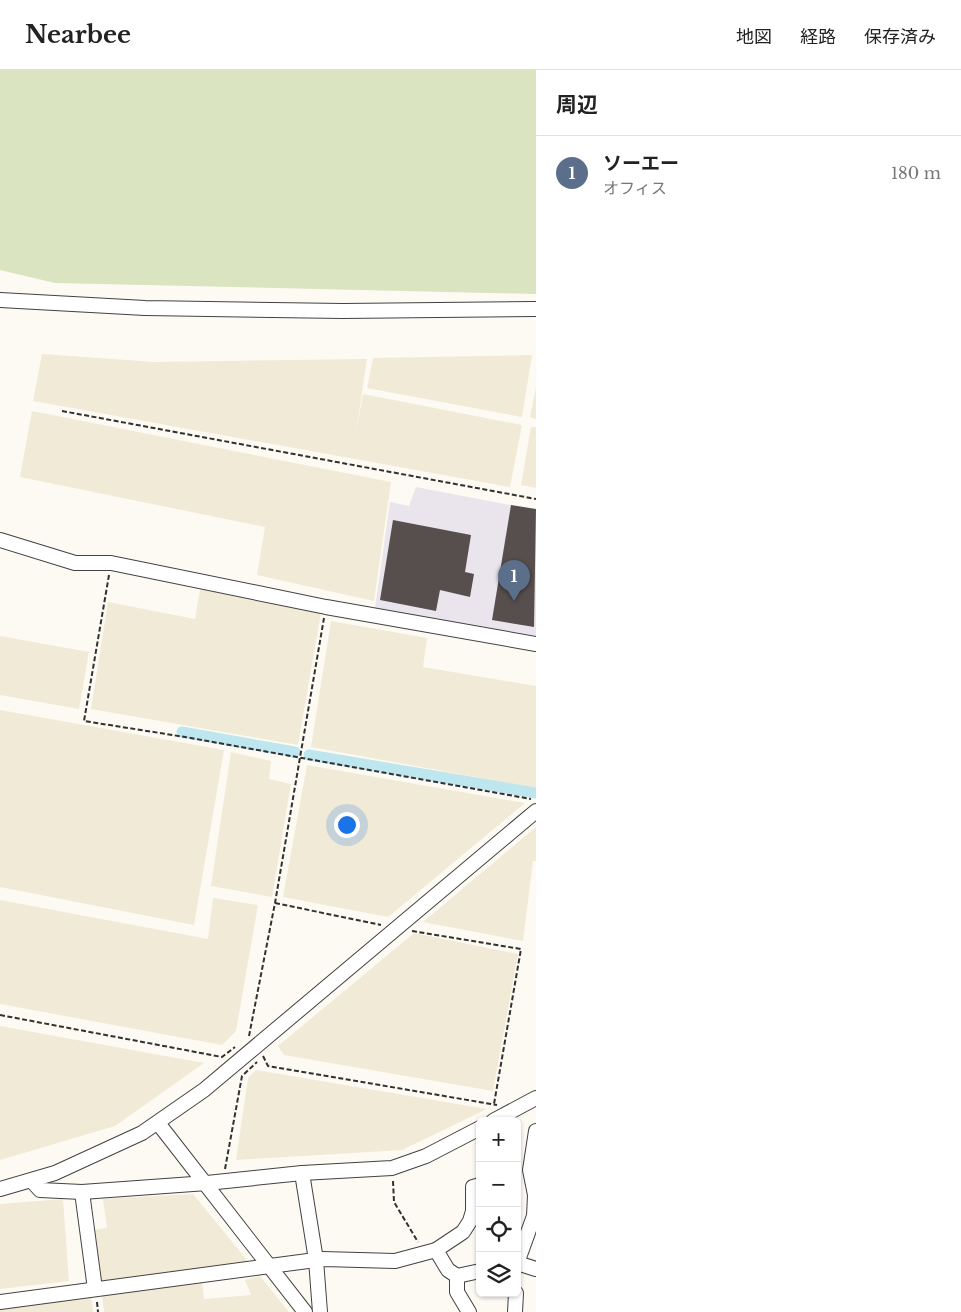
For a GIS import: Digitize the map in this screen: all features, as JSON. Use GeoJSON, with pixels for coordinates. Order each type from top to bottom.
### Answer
{"type":"FeatureCollection","features":[{"type":"Feature","properties":{"kind":"street"},"geometry":{"type":"LineString","coordinates":[[0,300],[145,308],[333,311],[536,309]]}},
{"type":"Feature","properties":{"kind":"street"},"geometry":{"type":"LineString","coordinates":[[0,540],[75,562],[111,563],[326,606],[536,644]]}},
{"type":"Feature","properties":{"kind":"street"},"geometry":{"type":"LineString","coordinates":[[0,1189],[32,1181],[72,1166],[142,1134],[158,1123],[204,1090],[536,811]]}},
{"type":"Feature","properties":{"kind":"street"},"geometry":{"type":"LineString","coordinates":[[500,1117],[536,1098]]}},
{"type":"Feature","properties":{"kind":"street"},"geometry":{"type":"LineString","coordinates":[[158,1123],[207,1183],[305,1312]]}},
{"type":"Feature","properties":{"kind":"street"},"geometry":{"type":"LineString","coordinates":[[32,1181],[40,1190],[82,1192],[207,1183],[302,1173],[392,1168],[426,1156],[476,1130]]}},
{"type":"Feature","properties":{"kind":"street"},"geometry":{"type":"LineString","coordinates":[[536,1131],[528,1170],[535,1195],[535,1216],[517,1263],[536,1269]]}},
{"type":"Feature","properties":{"kind":"street"},"geometry":{"type":"LineString","coordinates":[[302,1173],[316,1260],[320,1312]]}},
{"type":"Feature","properties":{"kind":"street"},"geometry":{"type":"LineString","coordinates":[[0,1302],[316,1260],[395,1261],[436,1250],[463,1232],[473,1212],[473,1187],[476,1186]]}},
{"type":"Feature","properties":{"kind":"street"},"geometry":{"type":"LineString","coordinates":[[82,1192],[95,1289]]}},
{"type":"Feature","properties":{"kind":"street"},"geometry":{"type":"LineString","coordinates":[[436,1250],[448,1270],[458,1276],[476,1272]]}},
{"type":"Feature","properties":{"kind":"street"},"geometry":{"type":"LineString","coordinates":[[458,1276],[457,1292],[469,1312]]}},
{"type":"Feature","properties":{"kind":"street"},"geometry":{"type":"LineString","coordinates":[[515,1312],[516,1297]]}},
{"type":"Feature","properties":{"kind":"path"},"geometry":{"type":"LineString","coordinates":[[62,411],[536,499]]}},
{"type":"Feature","properties":{"kind":"path"},"geometry":{"type":"LineString","coordinates":[[111,563],[84,722],[536,800]]}},
{"type":"Feature","properties":{"kind":"path"},"geometry":{"type":"LineString","coordinates":[[223,1181],[242,1076],[257,1046],[275,903],[326,606]]}},
{"type":"Feature","properties":{"kind":"path"},"geometry":{"type":"LineString","coordinates":[[275,903],[397,928],[521,949],[494,1104]]}},
{"type":"Feature","properties":{"kind":"path"},"geometry":{"type":"LineString","coordinates":[[0,1015],[222,1057],[236,1046]]}},
{"type":"Feature","properties":{"kind":"path"},"geometry":{"type":"LineString","coordinates":[[242,1041],[257,1046],[268,1066],[517,1108]]}},
{"type":"Feature","properties":{"kind":"path"},"geometry":{"type":"LineString","coordinates":[[392,1168],[394,1202],[418,1239],[419,1254]]}},
{"type":"Feature","properties":{"kind":"shaded area"},"geometry":{"type":"Polygon","coordinates":[[[42,354],[154,362],[367,359],[356,433],[363,394],[522,425],[510,487],[33,401],[42,354]]]}},
{"type":"Feature","properties":{"kind":"shaded area"},"geometry":{"type":"Polygon","coordinates":[[[532,355],[522,417],[367,388],[373,358],[532,355]]]}},
{"type":"Feature","properties":{"kind":"shaded area"},"geometry":{"type":"Polygon","coordinates":[[[536,387],[536,419],[530,417],[536,387]]]}},
{"type":"Feature","properties":{"kind":"shaded area"},"geometry":{"type":"Polygon","coordinates":[[[32,411],[391,482],[374,601],[257,575],[265,527],[20,477],[32,411]]]}},
{"type":"Feature","properties":{"kind":"shaded area"},"geometry":{"type":"Polygon","coordinates":[[[531,427],[536,427],[536,488],[521,485],[531,427]]]}},
{"type":"Feature","properties":{"kind":"shaded area"},"geometry":{"type":"Polygon","coordinates":[[[416,487],[536,510],[536,639],[375,608],[390,502],[409,506],[416,487]]]}},
{"type":"Feature","properties":{"kind":"shaded area"},"geometry":{"type":"Polygon","coordinates":[[[200,589],[321,613],[298,745],[91,709],[108,602],[195,619],[200,589]]]}},
{"type":"Feature","properties":{"kind":"shaded area"},"geometry":{"type":"Polygon","coordinates":[[[331,621],[427,638],[423,667],[536,686],[536,788],[311,747],[331,621]]]}},
{"type":"Feature","properties":{"kind":"shaded area"},"geometry":{"type":"Polygon","coordinates":[[[0,636],[89,652],[79,709],[0,695],[0,636]]]}},
{"type":"Feature","properties":{"kind":"shaded area"},"geometry":{"type":"Polygon","coordinates":[[[0,710],[224,750],[194,925],[0,887],[0,710]]]}},
{"type":"Feature","properties":{"kind":"shaded area"},"geometry":{"type":"Polygon","coordinates":[[[231,752],[271,761],[269,779],[291,784],[272,897],[211,886],[231,752]]]}},
{"type":"Feature","properties":{"kind":"shaded area"},"geometry":{"type":"Polygon","coordinates":[[[307,765],[525,803],[388,917],[283,897],[307,765]]]}},
{"type":"Feature","properties":{"kind":"shaded area"},"geometry":{"type":"Polygon","coordinates":[[[536,827],[536,861],[533,861],[523,941],[423,922],[536,827]]]}},
{"type":"Feature","properties":{"kind":"shaded area"},"geometry":{"type":"Polygon","coordinates":[[[213,898],[258,905],[236,1031],[222,1045],[0,1004],[0,900],[208,939],[213,898]]]}},
{"type":"Feature","properties":{"kind":"shaded area"},"geometry":{"type":"Polygon","coordinates":[[[414,933],[518,954],[493,1091],[284,1055],[278,1046],[414,933]]]}},
{"type":"Feature","properties":{"kind":"shaded area"},"geometry":{"type":"Polygon","coordinates":[[[0,1026],[204,1063],[115,1126],[0,1160],[0,1026]]]}},
{"type":"Feature","properties":{"kind":"shaded area"},"geometry":{"type":"Polygon","coordinates":[[[256,1070],[487,1109],[402,1150],[236,1160],[248,1078],[256,1070]]]}},
{"type":"Feature","properties":{"kind":"shaded area"},"geometry":{"type":"Polygon","coordinates":[[[193,1194],[251,1265],[99,1282],[92,1230],[107,1228],[103,1199],[193,1194]]]}},
{"type":"Feature","properties":{"kind":"shaded area"},"geometry":{"type":"Polygon","coordinates":[[[63,1199],[69,1281],[0,1289],[0,1204],[63,1199]]]}},
{"type":"Feature","properties":{"kind":"shaded area"},"geometry":{"type":"Polygon","coordinates":[[[260,1276],[289,1312],[104,1312],[102,1296],[202,1281],[204,1299],[251,1295],[245,1280],[260,1276]]]}},
{"type":"Feature","properties":{"kind":"shaded area"},"geometry":{"type":"Polygon","coordinates":[[[91,1296],[93,1312],[0,1312],[0,1309],[91,1296]]]}},
{"type":"Feature","properties":{"kind":"green space"},"geometry":{"type":"Polygon","coordinates":[[[0,70],[536,70],[536,294],[55,283],[0,270],[0,70]]]}},
{"type":"Feature","properties":{"kind":"building"},"geometry":{"type":"Polygon","coordinates":[[[511,505],[536,509],[534,627],[492,620],[511,505]]]}},
{"type":"Feature","properties":{"kind":"building"},"geometry":{"type":"Polygon","coordinates":[[[393,520],[471,535],[465,572],[474,574],[470,597],[440,590],[436,611],[380,600],[393,520]]]}},
{"type":"Feature","properties":{"kind":"waterway"},"geometry":{"type":"LineString","coordinates":[[182,732],[295,752]]}},
{"type":"Feature","properties":{"kind":"waterway"},"geometry":{"type":"LineString","coordinates":[[309,755],[536,793]]}},
{"type":"Feature","properties":{"kind":"place","name":"ソーエー"},"geometry":{"type":"Point","coordinates":[514,601]}}]}
